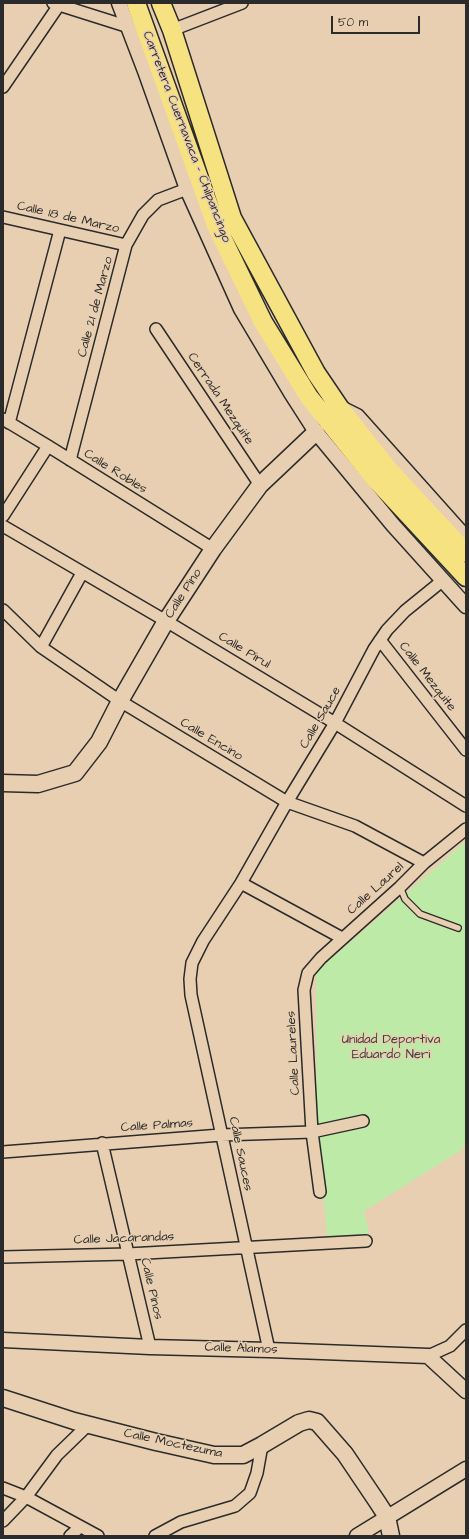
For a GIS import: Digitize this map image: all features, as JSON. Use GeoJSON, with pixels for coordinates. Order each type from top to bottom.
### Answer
{"type":"FeatureCollection","features":[{"type":"Feature","properties":{"kind":"main road","name":"Carretera Cuernavaca - Chilpancingo"},"geometry":{"type":"LineString","coordinates":[[136,3],[216,225],[263,322],[309,397],[375,479],[466,577]]}},
{"type":"Feature","properties":{"kind":"main road","name":"Carretera Cuernavaca - Chilpancingo"},"geometry":{"type":"LineString","coordinates":[[161,3],[172,30],[232,218],[316,373],[339,407],[388,470],[466,553]]}},
{"type":"Feature","properties":{"kind":"main road","name":"Calle Pino"},"geometry":{"type":"LineString","coordinates":[[3,783],[38,784],[75,773],[99,742],[120,701],[166,621],[213,549],[260,485],[316,432]]}},
{"type":"Feature","properties":{"kind":"main road","name":"Calle Moctezuma"},"geometry":{"type":"LineString","coordinates":[[3,1398],[74,1421],[214,1455],[243,1455],[262,1446],[299,1423],[309,1420],[317,1422],[344,1454],[387,1517]]}},
{"type":"Feature","properties":{"kind":"main road"},"geometry":{"type":"LineString","coordinates":[[387,1517],[391,1536]]}},
{"type":"Feature","properties":{"kind":"street"},"geometry":{"type":"LineString","coordinates":[[118,3],[129,27],[187,189],[241,309],[316,432],[393,525],[466,606]]}},
{"type":"Feature","properties":{"kind":"street"},"geometry":{"type":"LineString","coordinates":[[172,30],[242,3]]}},
{"type":"Feature","properties":{"kind":"street"},"geometry":{"type":"LineString","coordinates":[[3,87],[56,4],[129,27]]}},
{"type":"Feature","properties":{"kind":"street","name":"Calle 21 de Marzo"},"geometry":{"type":"LineString","coordinates":[[70,460],[126,245],[143,215],[158,200],[187,189]]}},
{"type":"Feature","properties":{"kind":"street","name":"Calle 18 de Marzo"},"geometry":{"type":"LineString","coordinates":[[3,218],[126,245]]}},
{"type":"Feature","properties":{"kind":"street"},"geometry":{"type":"LineString","coordinates":[[6,421],[60,230]]}},
{"type":"Feature","properties":{"kind":"street","name":"Cerrada Mezquite"},"geometry":{"type":"LineString","coordinates":[[156,329],[260,485]]}},
{"type":"Feature","properties":{"kind":"street"},"geometry":{"type":"LineString","coordinates":[[339,407],[357,416],[466,538]]}},
{"type":"Feature","properties":{"kind":"street","name":"Calle Robles"},"geometry":{"type":"LineString","coordinates":[[6,421],[213,549]]}},
{"type":"Feature","properties":{"kind":"street"},"geometry":{"type":"LineString","coordinates":[[3,516],[48,446]]}},
{"type":"Feature","properties":{"kind":"street","name":"Calle Pirul"},"geometry":{"type":"LineString","coordinates":[[3,526],[166,621],[335,723],[466,806]]}},
{"type":"Feature","properties":{"kind":"street"},"geometry":{"type":"LineString","coordinates":[[40,647],[82,573]]}},
{"type":"Feature","properties":{"kind":"street","name":"Calle Sauce"},"geometry":{"type":"LineString","coordinates":[[192,963],[203,941],[241,883],[287,802],[335,723],[380,640],[387,630],[405,611],[442,581]]}},
{"type":"Feature","properties":{"kind":"street","name":"Calle Encino"},"geometry":{"type":"LineString","coordinates":[[3,610],[40,647],[120,701],[287,802],[355,826],[424,863]]}},
{"type":"Feature","properties":{"kind":"street","name":"Calle Mezquite"},"geometry":{"type":"LineString","coordinates":[[380,640],[466,750]]}},
{"type":"Feature","properties":{"kind":"street","name":"Calle Laurel"},"geometry":{"type":"LineString","coordinates":[[308,973],[342,938],[400,887],[424,863],[466,829]]}},
{"type":"Feature","properties":{"kind":"street"},"geometry":{"type":"LineString","coordinates":[[241,883],[342,938]]}},
{"type":"Feature","properties":{"kind":"street","name":"Calle Sauces"},"geometry":{"type":"LineString","coordinates":[[192,963],[190,979],[191,995],[269,1350]]}},
{"type":"Feature","properties":{"kind":"street","name":"Calle Laureles"},"geometry":{"type":"LineString","coordinates":[[308,973],[304,990],[312,1132],[320,1192]]}},
{"type":"Feature","properties":{"kind":"street","name":"Calle Palmas"},"geometry":{"type":"LineString","coordinates":[[3,1152],[102,1143],[221,1135],[312,1132],[362,1121]]}},
{"type":"Feature","properties":{"kind":"street","name":"Calle Pinos"},"geometry":{"type":"LineString","coordinates":[[102,1143],[150,1347]]}},
{"type":"Feature","properties":{"kind":"street","name":"Calle Jacarandas"},"geometry":{"type":"LineString","coordinates":[[3,1257],[128,1254],[366,1241]]}},
{"type":"Feature","properties":{"kind":"street"},"geometry":{"type":"LineString","coordinates":[[466,1330],[450,1346],[428,1356],[466,1391]]}},
{"type":"Feature","properties":{"kind":"street","name":"Calle Álamos"},"geometry":{"type":"LineString","coordinates":[[3,1340],[150,1347],[428,1356]]}},
{"type":"Feature","properties":{"kind":"street"},"geometry":{"type":"LineString","coordinates":[[3,1521],[26,1497],[57,1455],[90,1424]]}},
{"type":"Feature","properties":{"kind":"street"},"geometry":{"type":"LineString","coordinates":[[155,1536],[181,1522],[235,1506],[250,1493],[257,1473],[262,1446]]}},
{"type":"Feature","properties":{"kind":"street"},"geometry":{"type":"LineString","coordinates":[[361,1535],[387,1517],[466,1469]]}},
{"type":"Feature","properties":{"kind":"street"},"geometry":{"type":"LineString","coordinates":[[3,1488],[26,1497],[98,1536]]}},
{"type":"Feature","properties":{"kind":"street"},"geometry":{"type":"LineString","coordinates":[[70,1536],[80,1527]]}},
{"type":"Feature","properties":{"kind":"lane"},"geometry":{"type":"LineString","coordinates":[[400,887],[405,900],[420,914],[458,928]]}},
{"type":"Feature","properties":{"kind":"green space","name":"Unidad Deportiva Eduardo Neri"},"geometry":{"type":"Polygon","coordinates":[[[466,841],[466,1144],[460,1151],[364,1211],[370,1236],[327,1236],[317,1123],[316,972],[466,841]]]}}]}
